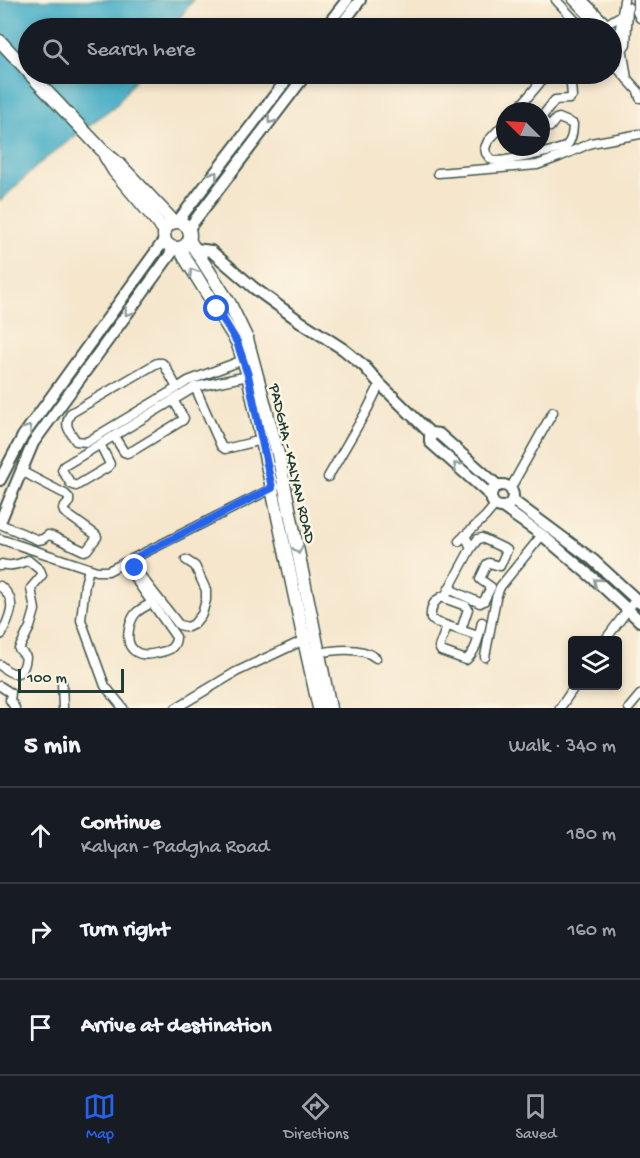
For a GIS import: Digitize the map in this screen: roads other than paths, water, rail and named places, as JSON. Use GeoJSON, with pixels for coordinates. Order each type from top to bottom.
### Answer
{"type":"FeatureCollection","features":[{"type":"Feature","properties":{"kind":"main road"},"geometry":{"type":"LineString","coordinates":[[0,41],[18,60]]}},
{"type":"Feature","properties":{"kind":"main road"},"geometry":{"type":"LineString","coordinates":[[40,84],[102,150],[114,171],[179,236],[237,342],[243,360],[252,375],[265,456],[304,640],[313,654],[320,708]]}},
{"type":"Feature","properties":{"kind":"main road","name":"PADGHA - KALYAN ROAD"},"geometry":{"type":"LineString","coordinates":[[179,236],[230,304],[247,339],[252,375],[278,454],[285,484],[313,654],[330,708]]}},
{"type":"Feature","properties":{"kind":"main road"},"geometry":{"type":"LineString","coordinates":[[265,456],[278,454]]}},
{"type":"Feature","properties":{"kind":"street"},"geometry":{"type":"LineString","coordinates":[[333,18],[347,0]]}},
{"type":"Feature","properties":{"kind":"street"},"geometry":{"type":"LineString","coordinates":[[346,18],[360,0]]}},
{"type":"Feature","properties":{"kind":"street"},"geometry":{"type":"LineString","coordinates":[[556,0],[573,18]]}},
{"type":"Feature","properties":{"kind":"street"},"geometry":{"type":"LineString","coordinates":[[573,0],[590,18]]}},
{"type":"Feature","properties":{"kind":"street"},"geometry":{"type":"LineString","coordinates":[[583,0],[601,18]]}},
{"type":"Feature","properties":{"kind":"street"},"geometry":{"type":"LineString","coordinates":[[622,18],[624,0]]}},
{"type":"Feature","properties":{"kind":"street"},"geometry":{"type":"LineString","coordinates":[[627,79],[622,50],[626,44],[628,0]]}},
{"type":"Feature","properties":{"kind":"street"},"geometry":{"type":"LineString","coordinates":[[637,0],[637,12],[640,18]]}},
{"type":"Feature","properties":{"kind":"street"},"geometry":{"type":"LineString","coordinates":[[617,18],[622,15]]}},
{"type":"Feature","properties":{"kind":"street"},"geometry":{"type":"LineString","coordinates":[[622,73],[639,93]]}},
{"type":"Feature","properties":{"kind":"street"},"geometry":{"type":"LineString","coordinates":[[21,471],[69,498],[63,509],[64,512],[97,537],[87,550],[84,551],[48,535],[38,540],[0,523],[21,471],[33,443],[284,84]]}},
{"type":"Feature","properties":{"kind":"street"},"geometry":{"type":"LineString","coordinates":[[0,480],[23,436],[298,84]]}},
{"type":"Feature","properties":{"kind":"street"},"geometry":{"type":"LineString","coordinates":[[524,102],[539,84]]}},
{"type":"Feature","properties":{"kind":"street"},"geometry":{"type":"LineString","coordinates":[[550,106],[555,100],[569,99],[572,96],[571,84]]}},
{"type":"Feature","properties":{"kind":"street"},"geometry":{"type":"LineString","coordinates":[[550,127],[557,118],[573,124],[572,134],[566,146],[550,151]]}},
{"type":"Feature","properties":{"kind":"street"},"geometry":{"type":"LineString","coordinates":[[496,133],[488,141],[486,153],[497,165]]}},
{"type":"Feature","properties":{"kind":"street"},"geometry":{"type":"LineString","coordinates":[[438,173],[497,165],[537,165],[591,143],[640,134]]}},
{"type":"Feature","properties":{"kind":"street"},"geometry":{"type":"LineString","coordinates":[[497,165],[529,156]]}},
{"type":"Feature","properties":{"kind":"street"},"geometry":{"type":"LineString","coordinates":[[543,156],[544,162]]}},
{"type":"Feature","properties":{"kind":"street"},"geometry":{"type":"LineString","coordinates":[[179,236],[211,251],[254,288],[364,366],[430,433],[439,434],[450,443],[497,498],[508,505],[511,494],[553,412]]}},
{"type":"Feature","properties":{"kind":"street"},"geometry":{"type":"LineString","coordinates":[[177,388],[165,366],[157,363],[71,413],[67,419],[67,425],[76,441],[87,442],[177,388],[188,381],[243,360]]}},
{"type":"Feature","properties":{"kind":"street"},"geometry":{"type":"LineString","coordinates":[[100,444],[110,464],[108,467],[76,486],[71,484],[62,470],[64,466],[100,444],[114,436],[173,400],[195,387],[252,375]]}},
{"type":"Feature","properties":{"kind":"street"},"geometry":{"type":"LineString","coordinates":[[327,477],[380,384]]}},
{"type":"Feature","properties":{"kind":"street"},"geometry":{"type":"LineString","coordinates":[[195,387],[221,446],[225,448],[262,440]]}},
{"type":"Feature","properties":{"kind":"street"},"geometry":{"type":"LineString","coordinates":[[114,436],[124,452],[134,450],[183,420],[173,400]]}},
{"type":"Feature","properties":{"kind":"street"},"geometry":{"type":"LineString","coordinates":[[430,433],[430,442],[542,535],[640,621]]}},
{"type":"Feature","properties":{"kind":"street"},"geometry":{"type":"LineString","coordinates":[[442,452],[450,443]]}},
{"type":"Feature","properties":{"kind":"street"},"geometry":{"type":"LineString","coordinates":[[0,539],[97,571],[108,571],[272,488],[285,484]]}},
{"type":"Feature","properties":{"kind":"street"},"geometry":{"type":"LineString","coordinates":[[471,548],[462,538],[497,498],[503,485],[638,601],[608,636]]}},
{"type":"Feature","properties":{"kind":"street"},"geometry":{"type":"LineString","coordinates":[[485,657],[500,587],[542,535]]}},
{"type":"Feature","properties":{"kind":"street"},"geometry":{"type":"LineString","coordinates":[[449,589],[480,603],[484,601],[491,587],[480,579],[487,564],[500,567],[507,550],[482,538],[478,539],[471,548],[449,589],[446,596],[433,604],[431,613],[432,619],[436,622],[478,636]]}},
{"type":"Feature","properties":{"kind":"street"},"geometry":{"type":"LineString","coordinates":[[70,562],[77,547]]}},
{"type":"Feature","properties":{"kind":"street"},"geometry":{"type":"LineString","coordinates":[[0,566],[20,564],[28,560],[40,570],[42,575],[31,588],[35,610],[30,627],[19,649],[26,657],[25,667],[14,674],[0,665]]}},
{"type":"Feature","properties":{"kind":"street"},"geometry":{"type":"LineString","coordinates":[[126,562],[179,625],[188,627],[194,624],[202,614],[206,590],[195,566],[186,560]]}},
{"type":"Feature","properties":{"kind":"street"},"geometry":{"type":"LineString","coordinates":[[580,568],[593,560]]}},
{"type":"Feature","properties":{"kind":"street"},"geometry":{"type":"LineString","coordinates":[[126,562],[176,637],[176,642],[170,650],[151,654],[137,653],[131,648],[127,638],[130,620],[138,610],[152,603]]}},
{"type":"Feature","properties":{"kind":"street"},"geometry":{"type":"LineString","coordinates":[[89,568],[81,620],[105,686],[123,708]]}},
{"type":"Feature","properties":{"kind":"street"},"geometry":{"type":"LineString","coordinates":[[0,586],[11,600],[11,613],[0,635]]}},
{"type":"Feature","properties":{"kind":"street"},"geometry":{"type":"LineString","coordinates":[[441,597],[466,606],[468,609],[461,630]]}},
{"type":"Feature","properties":{"kind":"street"},"geometry":{"type":"LineString","coordinates":[[447,626],[439,647],[441,651],[466,660],[470,658],[478,640],[482,621]]}},
{"type":"Feature","properties":{"kind":"street"},"geometry":{"type":"LineString","coordinates":[[176,708],[236,672],[304,640]]}},
{"type":"Feature","properties":{"kind":"street"},"geometry":{"type":"LineString","coordinates":[[313,654],[357,650],[369,653],[376,658]]}},
{"type":"Feature","properties":{"kind":"street"},"geometry":{"type":"LineString","coordinates":[[62,681],[63,708]]}},
{"type":"Feature","properties":{"kind":"street"},"geometry":{"type":"LineString","coordinates":[[0,686],[10,693],[10,700],[15,708]]}},
{"type":"Feature","properties":{"kind":"street"},"geometry":{"type":"LineString","coordinates":[[560,708],[571,690]]}},
{"type":"Feature","properties":{"kind":"street"},"geometry":{"type":"LineString","coordinates":[[629,708],[640,695]]}},
{"type":"Feature","properties":{"kind":"water"},"geometry":{"type":"Polygon","coordinates":[[[0,0],[193,0],[180,18],[18,18],[18,84],[132,84],[117,104],[41,162],[0,201],[0,0]]]}}]}
